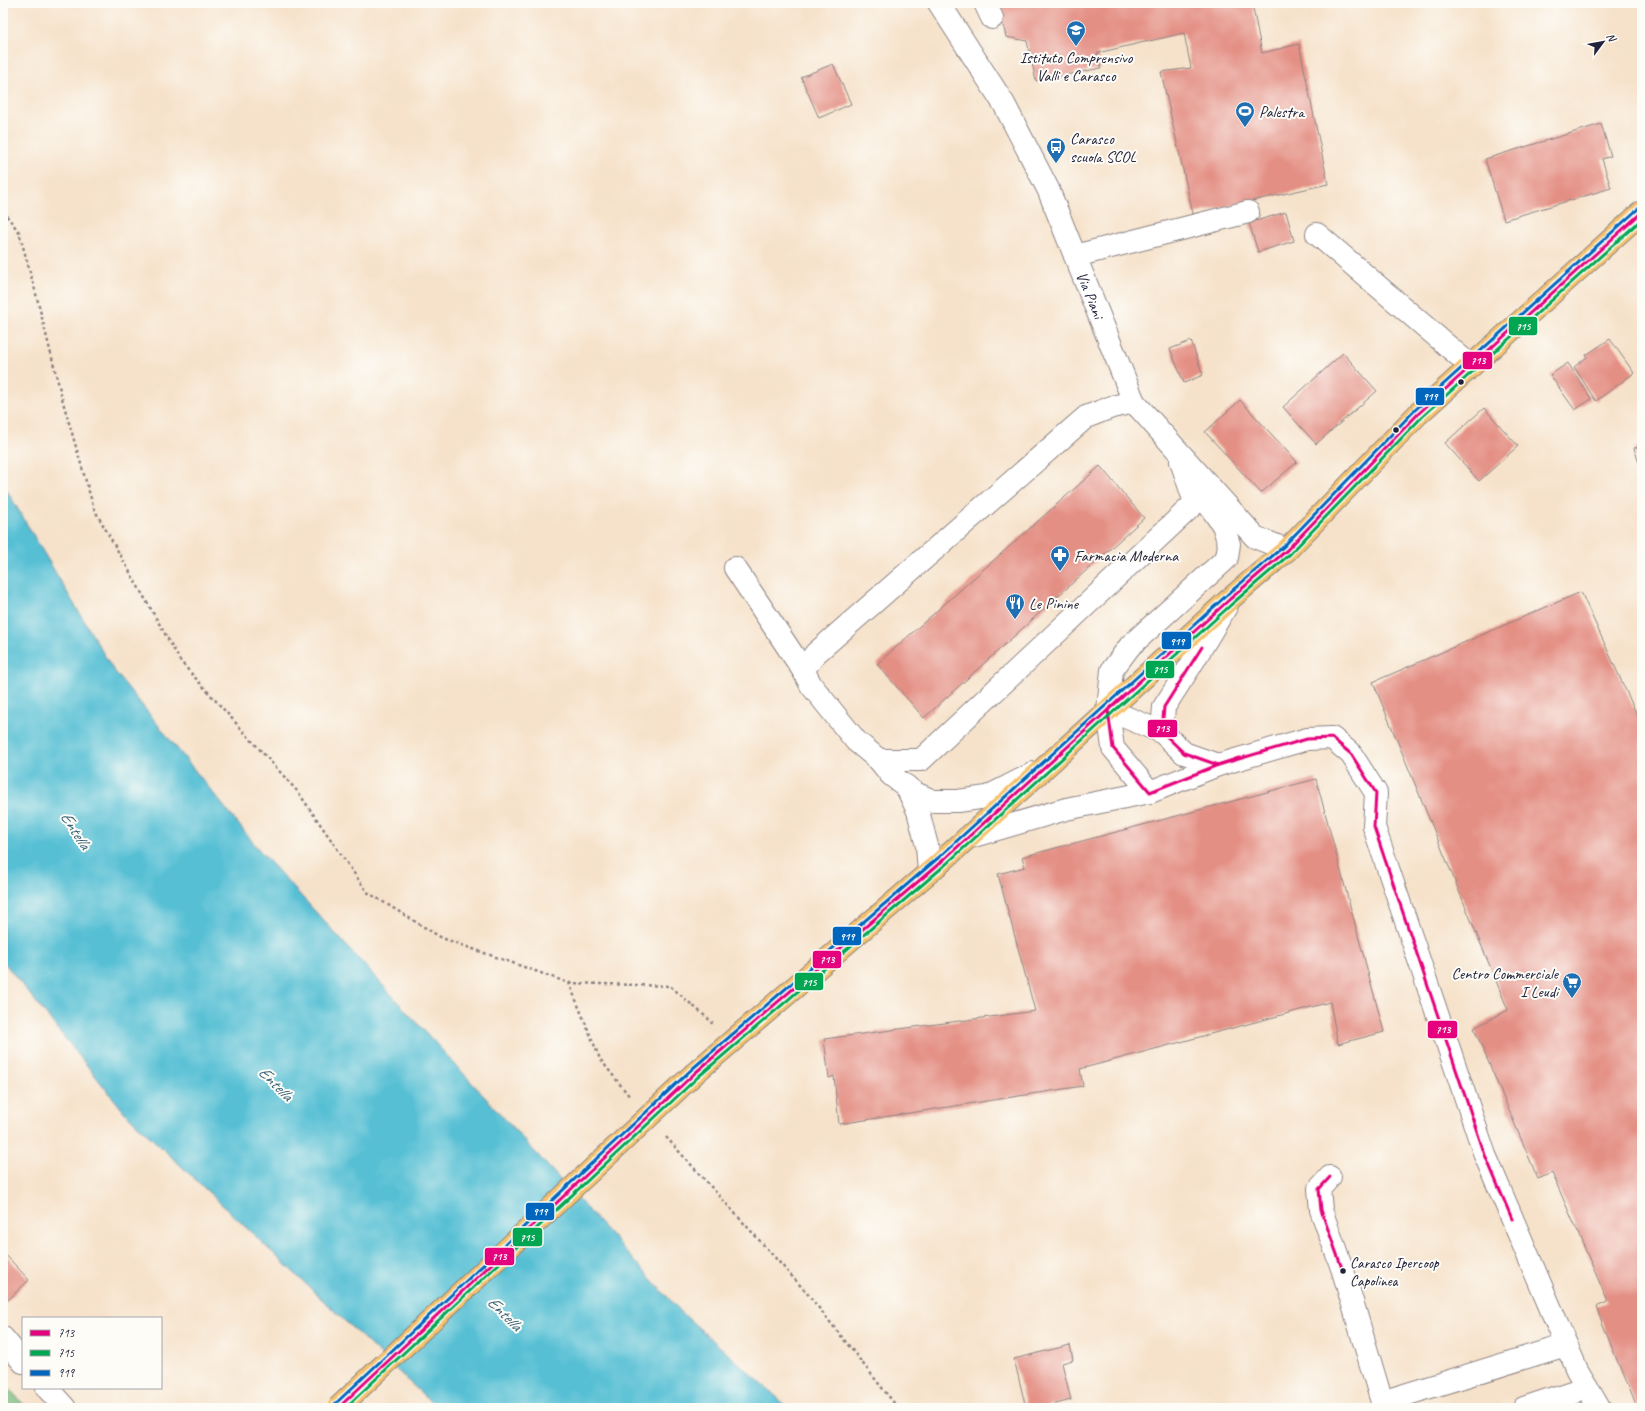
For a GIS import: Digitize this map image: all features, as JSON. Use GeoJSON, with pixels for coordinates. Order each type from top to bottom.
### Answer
{"type":"FeatureCollection","features":[{"type":"Feature","properties":{"kind":"main road"},"geometry":{"type":"LineString","coordinates":[[338,1408],[695,1073],[929,872],[1230,599],[1287,550],[1418,414],[1642,212]]}},
{"type":"Feature","properties":{"kind":"street","name":"Via Piani"},"geometry":{"type":"LineString","coordinates":[[941,4],[1004,104],[1048,189],[1134,402],[1255,537],[1287,550]]}},
{"type":"Feature","properties":{"kind":"street"},"geometry":{"type":"LineString","coordinates":[[1074,256],[1248,212]]}},
{"type":"Feature","properties":{"kind":"street"},"geometry":{"type":"LineString","coordinates":[[1317,234],[1471,366]]}},
{"type":"Feature","properties":{"kind":"street"},"geometry":{"type":"LineString","coordinates":[[803,670],[816,653],[1086,417],[1112,407],[1134,402]]}},
{"type":"Feature","properties":{"kind":"street"},"geometry":{"type":"LineString","coordinates":[[1150,792],[1113,748],[1108,710],[1112,670],[1130,646],[1227,558],[1229,544],[1222,525],[1199,491],[1178,452]]}},
{"type":"Feature","properties":{"kind":"street"},"geometry":{"type":"LineString","coordinates":[[879,760],[921,760],[1195,503],[1178,452]]}},
{"type":"Feature","properties":{"kind":"street"},"geometry":{"type":"LineString","coordinates":[[735,568],[803,670],[811,685],[856,741],[879,760],[891,775],[915,793],[933,801],[958,801],[987,797],[1044,768]]}},
{"type":"Feature","properties":{"kind":"street"},"geometry":{"type":"LineString","coordinates":[[1162,732],[1164,707],[1192,665],[1230,599]]}},
{"type":"Feature","properties":{"kind":"street"},"geometry":{"type":"LineString","coordinates":[[1108,710],[1162,732],[1184,753],[1218,765]]}},
{"type":"Feature","properties":{"kind":"street"},"geometry":{"type":"LineString","coordinates":[[967,838],[1066,809],[1150,792],[1218,765],[1307,739],[1332,738],[1351,754],[1376,793],[1374,827],[1486,1155],[1577,1370],[1600,1408]]}},
{"type":"Feature","properties":{"kind":"street"},"geometry":{"type":"LineString","coordinates":[[906,786],[918,811],[927,846],[929,872]]}},
{"type":"Feature","properties":{"kind":"street"},"geometry":{"type":"LineString","coordinates":[[1330,1177],[1319,1189],[1321,1210],[1343,1271],[1382,1402],[1566,1345]]}},
{"type":"Feature","properties":{"kind":"street"},"geometry":{"type":"LineString","coordinates":[[3,1338],[22,1361]]}},
{"type":"Feature","properties":{"kind":"street"},"geometry":{"type":"LineString","coordinates":[[1524,1408],[1587,1387]]}},
{"type":"Feature","properties":{"kind":"street"},"geometry":{"type":"LineString","coordinates":[[48,1389],[65,1408]]}},
{"type":"Feature","properties":{"kind":"path"},"geometry":{"type":"LineString","coordinates":[[3,211],[19,232],[63,402],[94,509],[181,662],[298,792],[367,892],[442,938],[569,983],[670,986],[712,1022],[709,1029]]}},
{"type":"Feature","properties":{"kind":"path"},"geometry":{"type":"LineString","coordinates":[[569,983],[600,1059],[633,1100]]}},
{"type":"Feature","properties":{"kind":"path"},"geometry":{"type":"LineString","coordinates":[[664,1135],[807,1293],[898,1408]]}},
{"type":"Feature","properties":{"kind":"green space"},"geometry":{"type":"Polygon","coordinates":[[[3,1382],[27,1408],[3,1408],[3,1382]]]}},
{"type":"Feature","properties":{"kind":"water","name":"Entella"},"geometry":{"type":"Polygon","coordinates":[[[3,484],[112,668],[260,851],[683,1314],[789,1408],[437,1408],[126,1114],[3,961],[3,484]]]}},
{"type":"Feature","properties":{"kind":"building"},"geometry":{"type":"Polygon","coordinates":[[[998,3],[1252,3],[1262,53],[1299,44],[1328,184],[1193,214],[1161,72],[1191,68],[1184,33],[1097,53],[1101,68],[1036,81],[1027,41],[1006,37],[998,3]]]}},
{"type":"Feature","properties":{"kind":"building"},"geometry":{"type":"Polygon","coordinates":[[[833,64],[851,104],[819,118],[801,77],[833,64]]]}},
{"type":"Feature","properties":{"kind":"building"},"geometry":{"type":"Polygon","coordinates":[[[1601,124],[1611,156],[1602,159],[1611,188],[1504,220],[1485,159],[1601,124]]]}},
{"type":"Feature","properties":{"kind":"building"},"geometry":{"type":"Polygon","coordinates":[[[1286,212],[1294,241],[1258,252],[1249,223],[1286,212]]]}},
{"type":"Feature","properties":{"kind":"building"},"geometry":{"type":"Polygon","coordinates":[[[1610,339],[1634,373],[1596,401],[1574,367],[1587,357],[1586,355],[1610,339]]]}},
{"type":"Feature","properties":{"kind":"building"},"geometry":{"type":"Polygon","coordinates":[[[1191,341],[1203,375],[1184,383],[1170,349],[1191,341]]]}},
{"type":"Feature","properties":{"kind":"building"},"geometry":{"type":"Polygon","coordinates":[[[1343,353],[1377,391],[1316,444],[1283,407],[1343,353]]]}},
{"type":"Feature","properties":{"kind":"building"},"geometry":{"type":"Polygon","coordinates":[[[1568,363],[1591,399],[1575,410],[1550,375],[1568,363]]]}},
{"type":"Feature","properties":{"kind":"building"},"geometry":{"type":"Polygon","coordinates":[[[1240,400],[1297,462],[1261,493],[1205,432],[1240,400]]]}},
{"type":"Feature","properties":{"kind":"building"},"geometry":{"type":"Polygon","coordinates":[[[1484,408],[1518,446],[1479,481],[1445,443],[1484,408]]]}},
{"type":"Feature","properties":{"kind":"building"},"geometry":{"type":"Polygon","coordinates":[[[1642,446],[1642,472],[1634,448],[1642,446]]]}},
{"type":"Feature","properties":{"kind":"building"},"geometry":{"type":"Polygon","coordinates":[[[1100,466],[1144,518],[924,718],[877,664],[1100,466]]]}},
{"type":"Feature","properties":{"kind":"building","name":"Centro Commerciale I Leudi"},"geometry":{"type":"Polygon","coordinates":[[[1581,592],[1642,726],[1642,1408],[1636,1408],[1596,1307],[1608,1302],[1552,1173],[1538,1179],[1474,1028],[1508,1010],[1373,682],[1581,592]]]}},
{"type":"Feature","properties":{"kind":"building"},"geometry":{"type":"Polygon","coordinates":[[[1316,779],[1384,1032],[1338,1044],[1330,1002],[1080,1069],[1083,1086],[839,1124],[834,1076],[829,1078],[824,1039],[1035,1011],[998,874],[1025,867],[1022,857],[1316,779]]]}},
{"type":"Feature","properties":{"kind":"building"},"geometry":{"type":"Polygon","coordinates":[[[3,1252],[29,1280],[6,1302],[3,1299],[3,1252]]]}},
{"type":"Feature","properties":{"kind":"building"},"geometry":{"type":"Polygon","coordinates":[[[1070,1345],[1073,1360],[1062,1363],[1071,1400],[1040,1408],[1026,1408],[1014,1359],[1070,1345]]]}},
{"type":"Feature","properties":{"kind":"transit line","name":"919"},"geometry":{"type":"LineString","coordinates":[[335,1404],[692,1069],[938,858],[1227,595],[1284,546],[1415,410],[1639,208]]}},
{"type":"Feature","properties":{"kind":"transit line","name":"713"},"geometry":{"type":"LineString","coordinates":[[338,1408],[695,1073],[941,862],[1230,599],[1287,550],[1418,414],[1642,212]]}},
{"type":"Feature","properties":{"kind":"transit line","name":"715"},"geometry":{"type":"LineString","coordinates":[[345,1408],[698,1077],[944,866],[1233,603],[1290,554],[1421,418],[1642,219]]}},
{"type":"Feature","properties":{"kind":"transit line","name":"713"},"geometry":{"type":"LineString","coordinates":[[1202,647],[1164,707],[1162,732],[1184,753],[1218,765],[1239,758]]}},
{"type":"Feature","properties":{"kind":"transit line","name":"713"},"geometry":{"type":"LineString","coordinates":[[1108,710],[1113,748],[1150,792],[1218,765],[1307,739],[1332,738],[1351,754],[1376,793],[1374,827],[1485,1155],[1512,1219]]}},
{"type":"Feature","properties":{"kind":"transit line","name":"713"},"geometry":{"type":"LineString","coordinates":[[1330,1177],[1319,1189],[1321,1210],[1343,1271]]}},
{"type":"Feature","properties":{"kind":"place","name":"Istituto Comprensivo Valli e Carasco"},"geometry":{"type":"Point","coordinates":[1076,47]}},
{"type":"Feature","properties":{"kind":"place","name":"Palestra"},"geometry":{"type":"Point","coordinates":[1245,128]}},
{"type":"Feature","properties":{"kind":"place","name":"Carasco scuola SCOL"},"geometry":{"type":"Point","coordinates":[1056,164]}},
{"type":"Feature","properties":{"kind":"place","name":"Farmacia Moderna"},"geometry":{"type":"Point","coordinates":[1060,572]}},
{"type":"Feature","properties":{"kind":"place","name":"Le Pinine"},"geometry":{"type":"Point","coordinates":[1015,620]}},
{"type":"Feature","properties":{"kind":"place","name":"Centro Commerciale I Leudi"},"geometry":{"type":"Point","coordinates":[1572,999]}},
{"type":"Feature","properties":{"kind":"place","name":"Carasco Ipercoop Capolinea"},"geometry":{"type":"Point","coordinates":[1343,1271]}}]}
